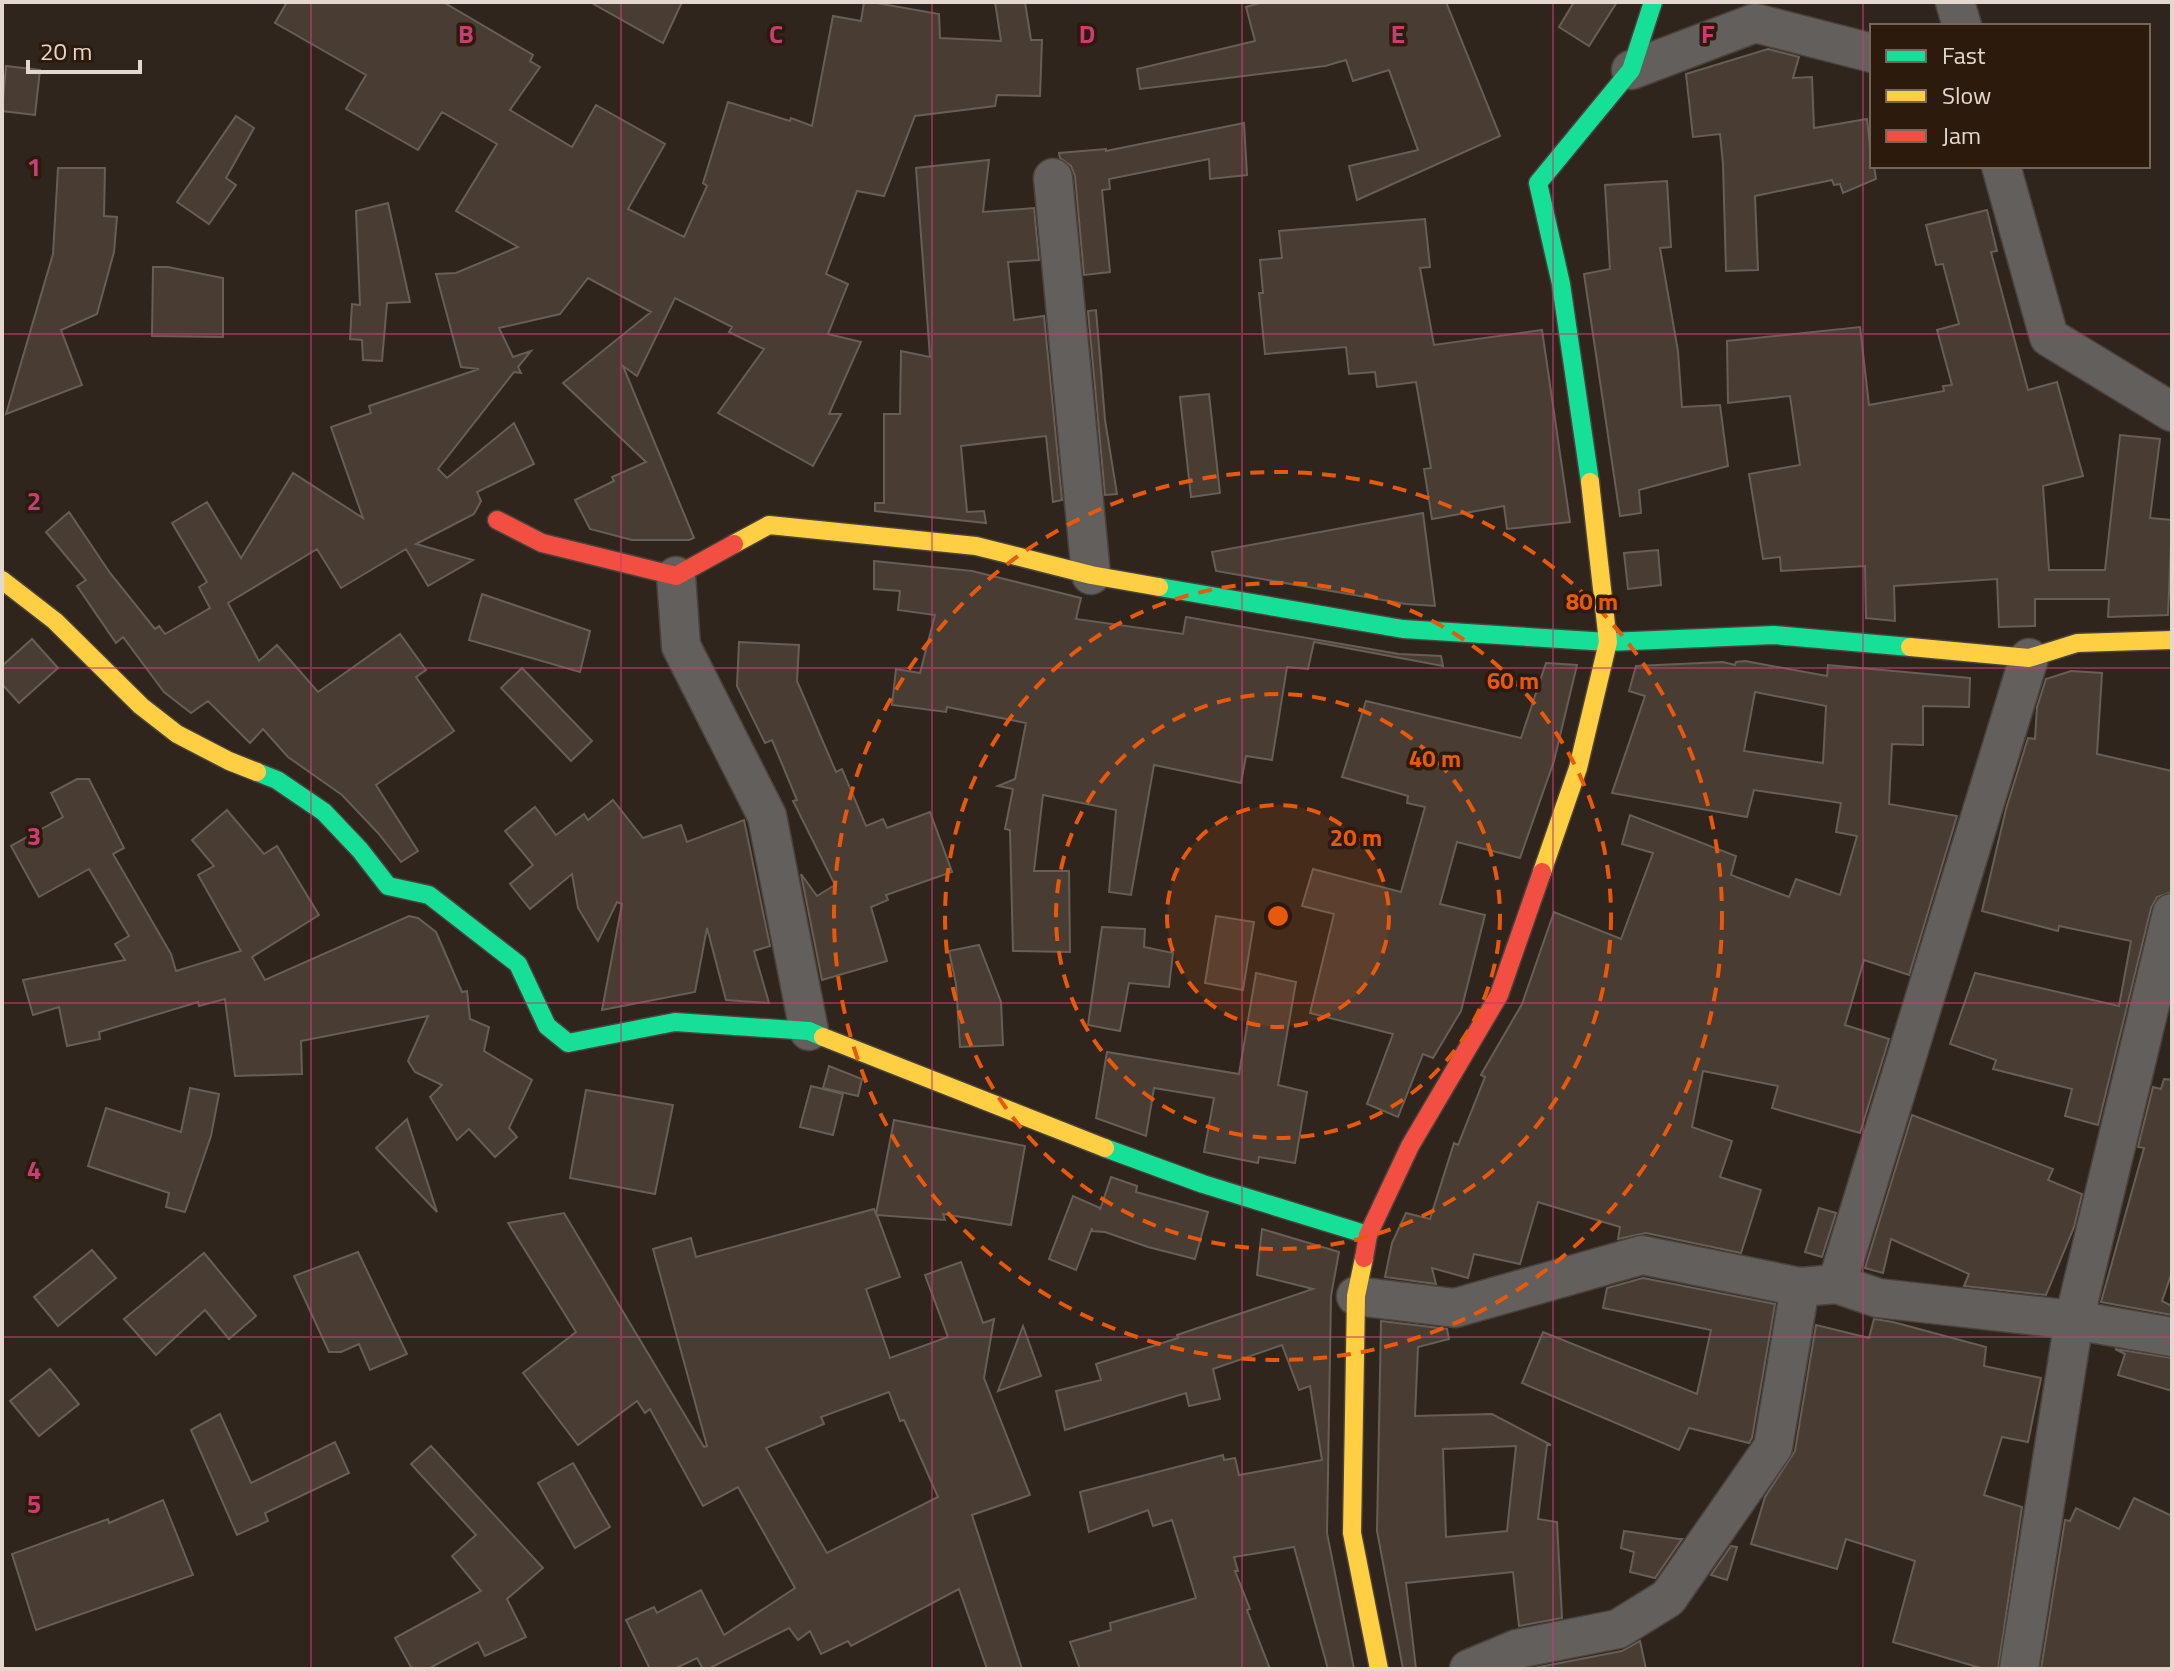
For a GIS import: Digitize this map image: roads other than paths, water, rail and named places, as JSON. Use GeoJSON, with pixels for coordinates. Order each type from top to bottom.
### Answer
{"type":"FeatureCollection","features":[{"type":"Feature","properties":{"kind":"street"},"geometry":{"type":"LineString","coordinates":[[1379,1669],[1352,1533],[1356,1296],[1368,1235],[1410,1146],[1499,995],[1578,768],[1608,642],[1596,525],[1561,284],[1538,183],[1631,70],[1653,2]]}},
{"type":"Feature","properties":{"kind":"street"},"geometry":{"type":"LineString","coordinates":[[1955,2],[1961,24]]}},
{"type":"Feature","properties":{"kind":"street"},"geometry":{"type":"LineString","coordinates":[[1631,70],[1755,23],[1870,52]]}},
{"type":"Feature","properties":{"kind":"street"},"geometry":{"type":"LineString","coordinates":[[2002,168],[2049,337],[2172,412]]}},
{"type":"Feature","properties":{"kind":"street"},"geometry":{"type":"LineString","coordinates":[[1053,178],[1091,575]]}},
{"type":"Feature","properties":{"kind":"street"},"geometry":{"type":"LineString","coordinates":[[497,520],[542,543],[676,576],[769,525],[976,546],[1091,575],[1403,629],[1608,642],[1774,635],[2029,658],[2077,643],[2172,640]]}},
{"type":"Feature","properties":{"kind":"street"},"geometry":{"type":"LineString","coordinates":[[676,576],[681,646],[767,816],[809,1031]]}},
{"type":"Feature","properties":{"kind":"street"},"geometry":{"type":"LineString","coordinates":[[2,580],[55,621],[141,706],[177,734],[289,788],[324,812],[388,886],[429,895],[518,964],[547,1026],[568,1043],[675,1022],[809,1031],[1048,1127],[1203,1184],[1368,1235]]}},
{"type":"Feature","properties":{"kind":"street"},"geometry":{"type":"LineString","coordinates":[[1837,1284],[2029,658]]}},
{"type":"Feature","properties":{"kind":"street"},"geometry":{"type":"LineString","coordinates":[[2019,1669],[2074,1320],[2172,913]]}},
{"type":"Feature","properties":{"kind":"street"},"geometry":{"type":"LineString","coordinates":[[1356,1296],[1455,1308],[1642,1255],[1800,1287],[1837,1284],[1878,1298],[2074,1320],[2172,1337]]}},
{"type":"Feature","properties":{"kind":"street"},"geometry":{"type":"LineString","coordinates":[[1469,1669],[1517,1649],[1618,1629],[1668,1598],[1773,1447],[1800,1287]]}}]}
